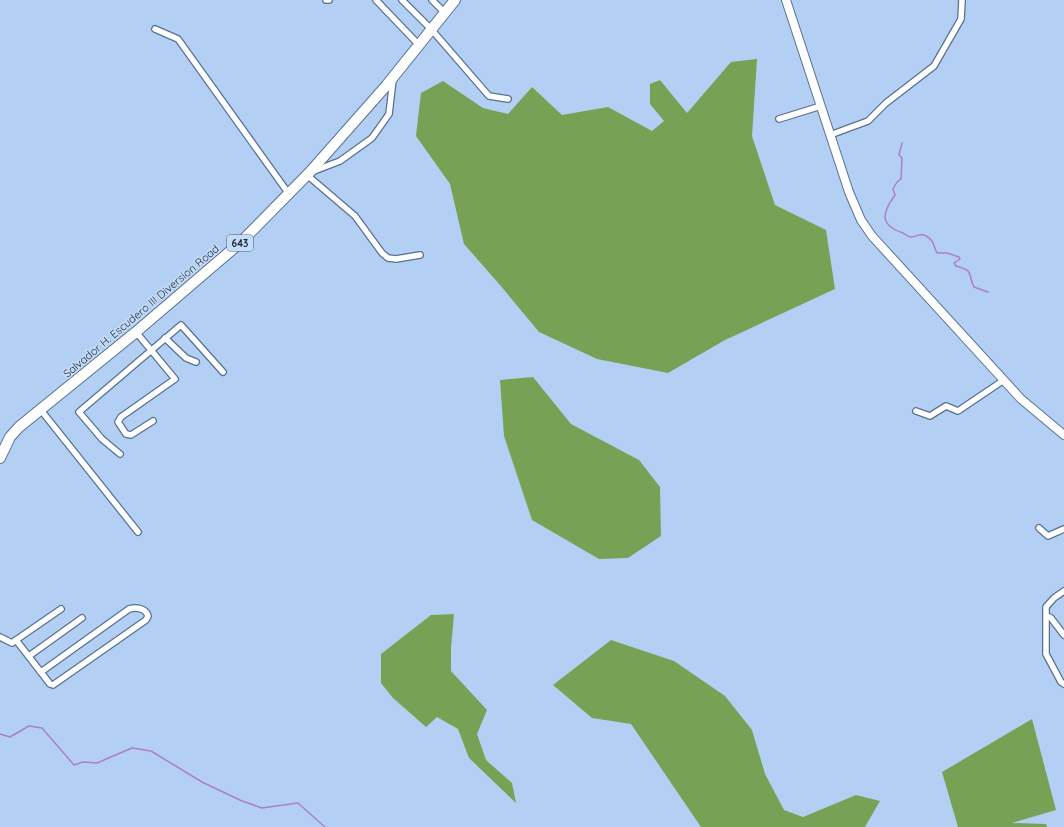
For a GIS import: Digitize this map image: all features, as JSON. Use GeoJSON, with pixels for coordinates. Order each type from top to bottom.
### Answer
{"type":"FeatureCollection","features":[{"type":"Feature","properties":{"kind":"highway","name":"Salvador H. Escudero III Diversion Road"},"geometry":{"type":"LineString","coordinates":[[0,458],[10,437],[19,427],[136,332],[241,242],[289,194],[394,77],[455,0]]}},
{"type":"Feature","properties":{"kind":"street"},"geometry":{"type":"LineString","coordinates":[[376,0],[420,45]]}},
{"type":"Feature","properties":{"kind":"street"},"geometry":{"type":"LineString","coordinates":[[402,0],[431,29],[489,96],[508,99]]}},
{"type":"Feature","properties":{"kind":"street"},"geometry":{"type":"LineString","coordinates":[[432,0],[444,12]]}},
{"type":"Feature","properties":{"kind":"street"},"geometry":{"type":"LineString","coordinates":[[786,0],[849,192],[861,220],[872,236],[1021,399],[1064,435]]}},
{"type":"Feature","properties":{"kind":"street"},"geometry":{"type":"LineString","coordinates":[[830,135],[868,121],[886,104],[934,66],[961,19],[962,0]]}},
{"type":"Feature","properties":{"kind":"street"},"geometry":{"type":"LineString","coordinates":[[155,29],[178,39],[289,194]]}},
{"type":"Feature","properties":{"kind":"street"},"geometry":{"type":"LineString","coordinates":[[394,77],[389,114],[372,138],[340,161],[308,174],[355,216],[382,253],[388,258],[396,259],[420,255]]}},
{"type":"Feature","properties":{"kind":"street"},"geometry":{"type":"LineString","coordinates":[[779,118],[821,106]]}},
{"type":"Feature","properties":{"kind":"street"},"geometry":{"type":"LineString","coordinates":[[120,454],[102,439],[79,412],[151,349],[181,325],[223,372]]}},
{"type":"Feature","properties":{"kind":"street"},"geometry":{"type":"LineString","coordinates":[[136,332],[176,379],[121,417],[118,422],[126,434],[131,435],[153,421]]}},
{"type":"Feature","properties":{"kind":"street"},"geometry":{"type":"LineString","coordinates":[[165,338],[186,358],[196,362]]}},
{"type":"Feature","properties":{"kind":"street"},"geometry":{"type":"LineString","coordinates":[[916,412],[930,416],[946,406],[958,411],[1004,380]]}},
{"type":"Feature","properties":{"kind":"street"},"geometry":{"type":"LineString","coordinates":[[40,409],[138,532]]}},
{"type":"Feature","properties":{"kind":"street"},"geometry":{"type":"LineString","coordinates":[[1039,528],[1048,536],[1064,529]]}},
{"type":"Feature","properties":{"kind":"street"},"geometry":{"type":"LineString","coordinates":[[1064,592],[1054,598],[1046,607],[1046,654],[1061,682],[1064,684]]}},
{"type":"Feature","properties":{"kind":"street"},"geometry":{"type":"LineString","coordinates":[[16,640],[50,684],[53,686],[146,620],[147,613],[140,608],[129,608],[41,672]]}},
{"type":"Feature","properties":{"kind":"street"},"geometry":{"type":"LineString","coordinates":[[0,636],[12,642],[61,609]]}},
{"type":"Feature","properties":{"kind":"street"},"geometry":{"type":"LineString","coordinates":[[1047,616],[1051,618],[1064,635]]}},
{"type":"Feature","properties":{"kind":"street"},"geometry":{"type":"LineString","coordinates":[[29,656],[82,618]]}},
{"type":"Feature","properties":{"kind":"green space"},"geometry":{"type":"Polygon","coordinates":[[[757,59],[752,136],[775,205],[826,230],[835,289],[725,340],[668,373],[597,359],[539,332],[464,244],[450,184],[416,136],[421,93],[443,81],[483,108],[508,114],[532,87],[562,115],[608,107],[652,131],[664,121],[650,104],[650,84],[660,80],[687,113],[731,62],[757,59]]]}},
{"type":"Feature","properties":{"kind":"green space"},"geometry":{"type":"Polygon","coordinates":[[[533,377],[571,424],[639,460],[660,487],[661,536],[628,558],[599,559],[532,520],[504,436],[500,380],[533,377]]]}},
{"type":"Feature","properties":{"kind":"green space"},"geometry":{"type":"Polygon","coordinates":[[[454,614],[451,648],[451,671],[487,710],[477,734],[486,760],[512,783],[516,803],[469,758],[458,729],[437,717],[426,727],[393,698],[381,683],[381,654],[431,615],[454,614]]]}},
{"type":"Feature","properties":{"kind":"green space"},"geometry":{"type":"Polygon","coordinates":[[[611,640],[674,661],[725,696],[752,730],[765,774],[784,810],[803,817],[856,795],[880,801],[865,827],[701,827],[631,724],[592,718],[553,685],[611,640]]]}},
{"type":"Feature","properties":{"kind":"green space"},"geometry":{"type":"Polygon","coordinates":[[[1032,719],[1056,810],[1012,823],[1046,824],[1047,827],[958,827],[942,772],[1032,719]]]}},
{"type":"Feature","properties":{"kind":"waterway"},"geometry":{"type":"LineString","coordinates":[[902,143],[899,155],[902,158],[901,179],[897,182],[893,189],[895,195],[887,207],[885,213],[886,222],[895,230],[909,237],[922,234],[926,236],[932,242],[937,253],[947,253],[959,257],[960,259],[954,263],[956,266],[966,269],[970,273],[974,287],[988,292]]}},
{"type":"Feature","properties":{"kind":"waterway"},"geometry":{"type":"LineString","coordinates":[[0,734],[10,737],[29,726],[42,728],[74,765],[83,762],[97,763],[132,748],[151,751],[202,782],[242,801],[262,808],[298,803],[325,827]]}}]}
